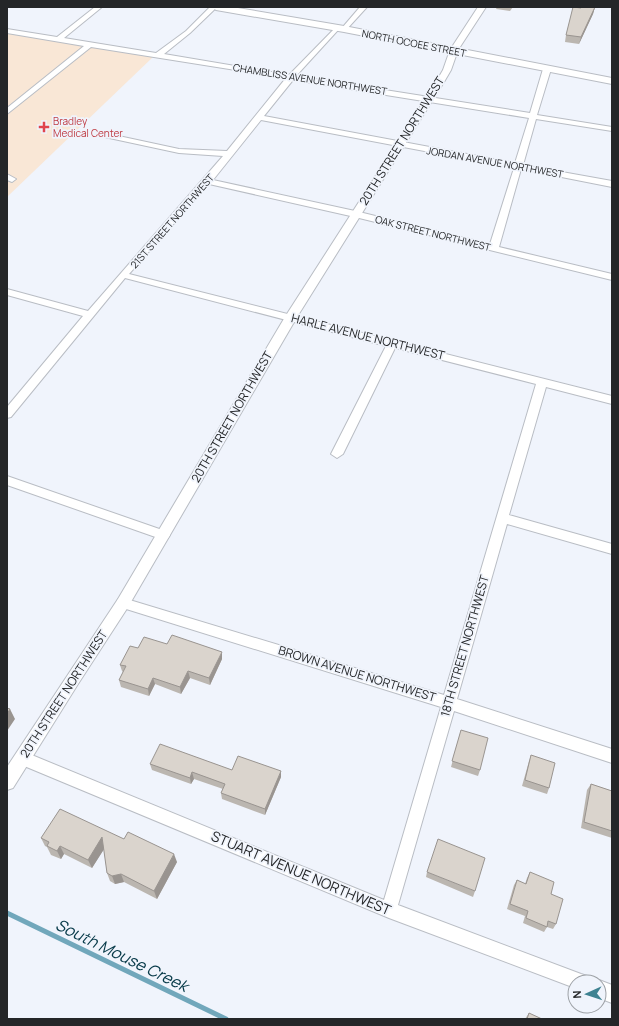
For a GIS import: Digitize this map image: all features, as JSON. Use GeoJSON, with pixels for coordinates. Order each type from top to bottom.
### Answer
{"type":"FeatureCollection","features":[{"type":"Feature","properties":{"kind":"main road","name":"NORTH OCOEE STREET"},"geometry":{"type":"LineString","coordinates":[[215,7],[244,9],[612,81]]}},
{"type":"Feature","properties":{"kind":"street"},"geometry":{"type":"LineString","coordinates":[[59,39],[99,7]]}},
{"type":"Feature","properties":{"kind":"street"},"geometry":{"type":"LineString","coordinates":[[158,55],[188,32],[215,7]]}},
{"type":"Feature","properties":{"kind":"street","name":"21ST STREET NORTHWEST"},"geometry":{"type":"LineString","coordinates":[[7,414],[123,275],[207,181],[292,76],[340,28],[364,7]]}},
{"type":"Feature","properties":{"kind":"street","name":"20TH STREET NORTHWEST"},"geometry":{"type":"LineString","coordinates":[[7,782],[123,603],[291,317],[447,70],[454,50],[482,7]]}},
{"type":"Feature","properties":{"kind":"street","name":"CHAMBLISS AVENUE NORTHWEST"},"geometry":{"type":"LineString","coordinates":[[7,31],[429,98],[612,129]]}},
{"type":"Feature","properties":{"kind":"street"},"geometry":{"type":"LineString","coordinates":[[7,112],[90,44]]}},
{"type":"Feature","properties":{"kind":"street"},"geometry":{"type":"LineString","coordinates":[[494,248],[547,69]]}},
{"type":"Feature","properties":{"kind":"street"},"geometry":{"type":"LineString","coordinates":[[7,98],[19,101]]}},
{"type":"Feature","properties":{"kind":"street","name":"JORDAN AVENUE NORTHWEST"},"geometry":{"type":"LineString","coordinates":[[260,117],[399,145],[612,184]]}},
{"type":"Feature","properties":{"kind":"street"},"geometry":{"type":"LineString","coordinates":[[103,134],[179,150],[228,154]]}},
{"type":"Feature","properties":{"kind":"street","name":"OAK STREET NORTHWEST"},"geometry":{"type":"LineString","coordinates":[[207,181],[355,214],[612,277]]}},
{"type":"Feature","properties":{"kind":"street","name":"HARLE AVENUE NORTHWEST"},"geometry":{"type":"LineString","coordinates":[[123,275],[612,400]]}},
{"type":"Feature","properties":{"kind":"street"},"geometry":{"type":"LineString","coordinates":[[7,292],[91,315]]}},
{"type":"Feature","properties":{"kind":"street"},"geometry":{"type":"LineString","coordinates":[[337,454],[392,344]]}},
{"type":"Feature","properties":{"kind":"street","name":"18TH STREET NORTHWEST"},"geometry":{"type":"LineString","coordinates":[[389,910],[542,382]]}},
{"type":"Feature","properties":{"kind":"street"},"geometry":{"type":"LineString","coordinates":[[7,480],[164,535]]}},
{"type":"Feature","properties":{"kind":"street"},"geometry":{"type":"LineString","coordinates":[[502,518],[612,550]]}},
{"type":"Feature","properties":{"kind":"street","name":"BROWN AVENUE NORTHWEST"},"geometry":{"type":"LineString","coordinates":[[123,603],[448,703],[612,756]]}},
{"type":"Feature","properties":{"kind":"street","name":"STUART AVENUE NORTHWEST"},"geometry":{"type":"LineString","coordinates":[[22,758],[389,910],[567,977]]}},
{"type":"Feature","properties":{"kind":"shaded area","name":"Bradley Medical Center"},"geometry":{"type":"Polygon","coordinates":[[[7,33],[153,57],[7,197],[7,33]]]}},
{"type":"Feature","properties":{"kind":"building"},"geometry":{"type":"Polygon","coordinates":[[[573,7],[595,7],[581,37],[566,35],[573,7]]]}},
{"type":"Feature","properties":{"kind":"building"},"geometry":{"type":"Polygon","coordinates":[[[172,635],[222,652],[209,678],[188,671],[180,687],[153,678],[148,689],[119,680],[126,666],[120,665],[130,646],[138,648],[144,637],[167,644],[172,635]]]}},
{"type":"Feature","properties":{"kind":"building"},"geometry":{"type":"Polygon","coordinates":[[[461,730],[488,738],[480,770],[452,761],[461,730]]]}},
{"type":"Feature","properties":{"kind":"building"},"geometry":{"type":"Polygon","coordinates":[[[160,744],[232,770],[238,756],[281,771],[265,809],[221,793],[225,784],[192,772],[190,778],[150,764],[160,744]]]}},
{"type":"Feature","properties":{"kind":"building"},"geometry":{"type":"Polygon","coordinates":[[[531,755],[555,763],[549,788],[525,780],[531,755]]]}},
{"type":"Feature","properties":{"kind":"building"},"geometry":{"type":"Polygon","coordinates":[[[591,784],[612,791],[612,831],[584,822],[591,784]]]}},
{"type":"Feature","properties":{"kind":"building"},"geometry":{"type":"Polygon","coordinates":[[[60,809],[124,839],[128,832],[174,854],[154,891],[121,874],[112,876],[107,873],[102,837],[88,860],[60,846],[57,851],[47,846],[49,842],[41,838],[60,809]]]}},
{"type":"Feature","properties":{"kind":"building"},"geometry":{"type":"Polygon","coordinates":[[[438,839],[485,858],[475,891],[427,872],[438,839]]]}},
{"type":"Feature","properties":{"kind":"building"},"geometry":{"type":"Polygon","coordinates":[[[530,872],[554,882],[551,894],[563,899],[556,924],[548,921],[547,927],[526,918],[528,911],[510,904],[517,880],[526,884],[530,872]]]}},
{"type":"Feature","properties":{"kind":"building"},"geometry":{"type":"Polygon","coordinates":[[[529,1013],[542,1019],[527,1019],[529,1013]]]}},
{"type":"Feature","properties":{"kind":"waterway","name":"South Mouse Creek"},"geometry":{"type":"LineString","coordinates":[[7,913],[226,1019]]}},
{"type":"Feature","properties":{"kind":"place","name":"Bradley Medical Center"},"geometry":{"type":"Point","coordinates":[44,127]}}]}
